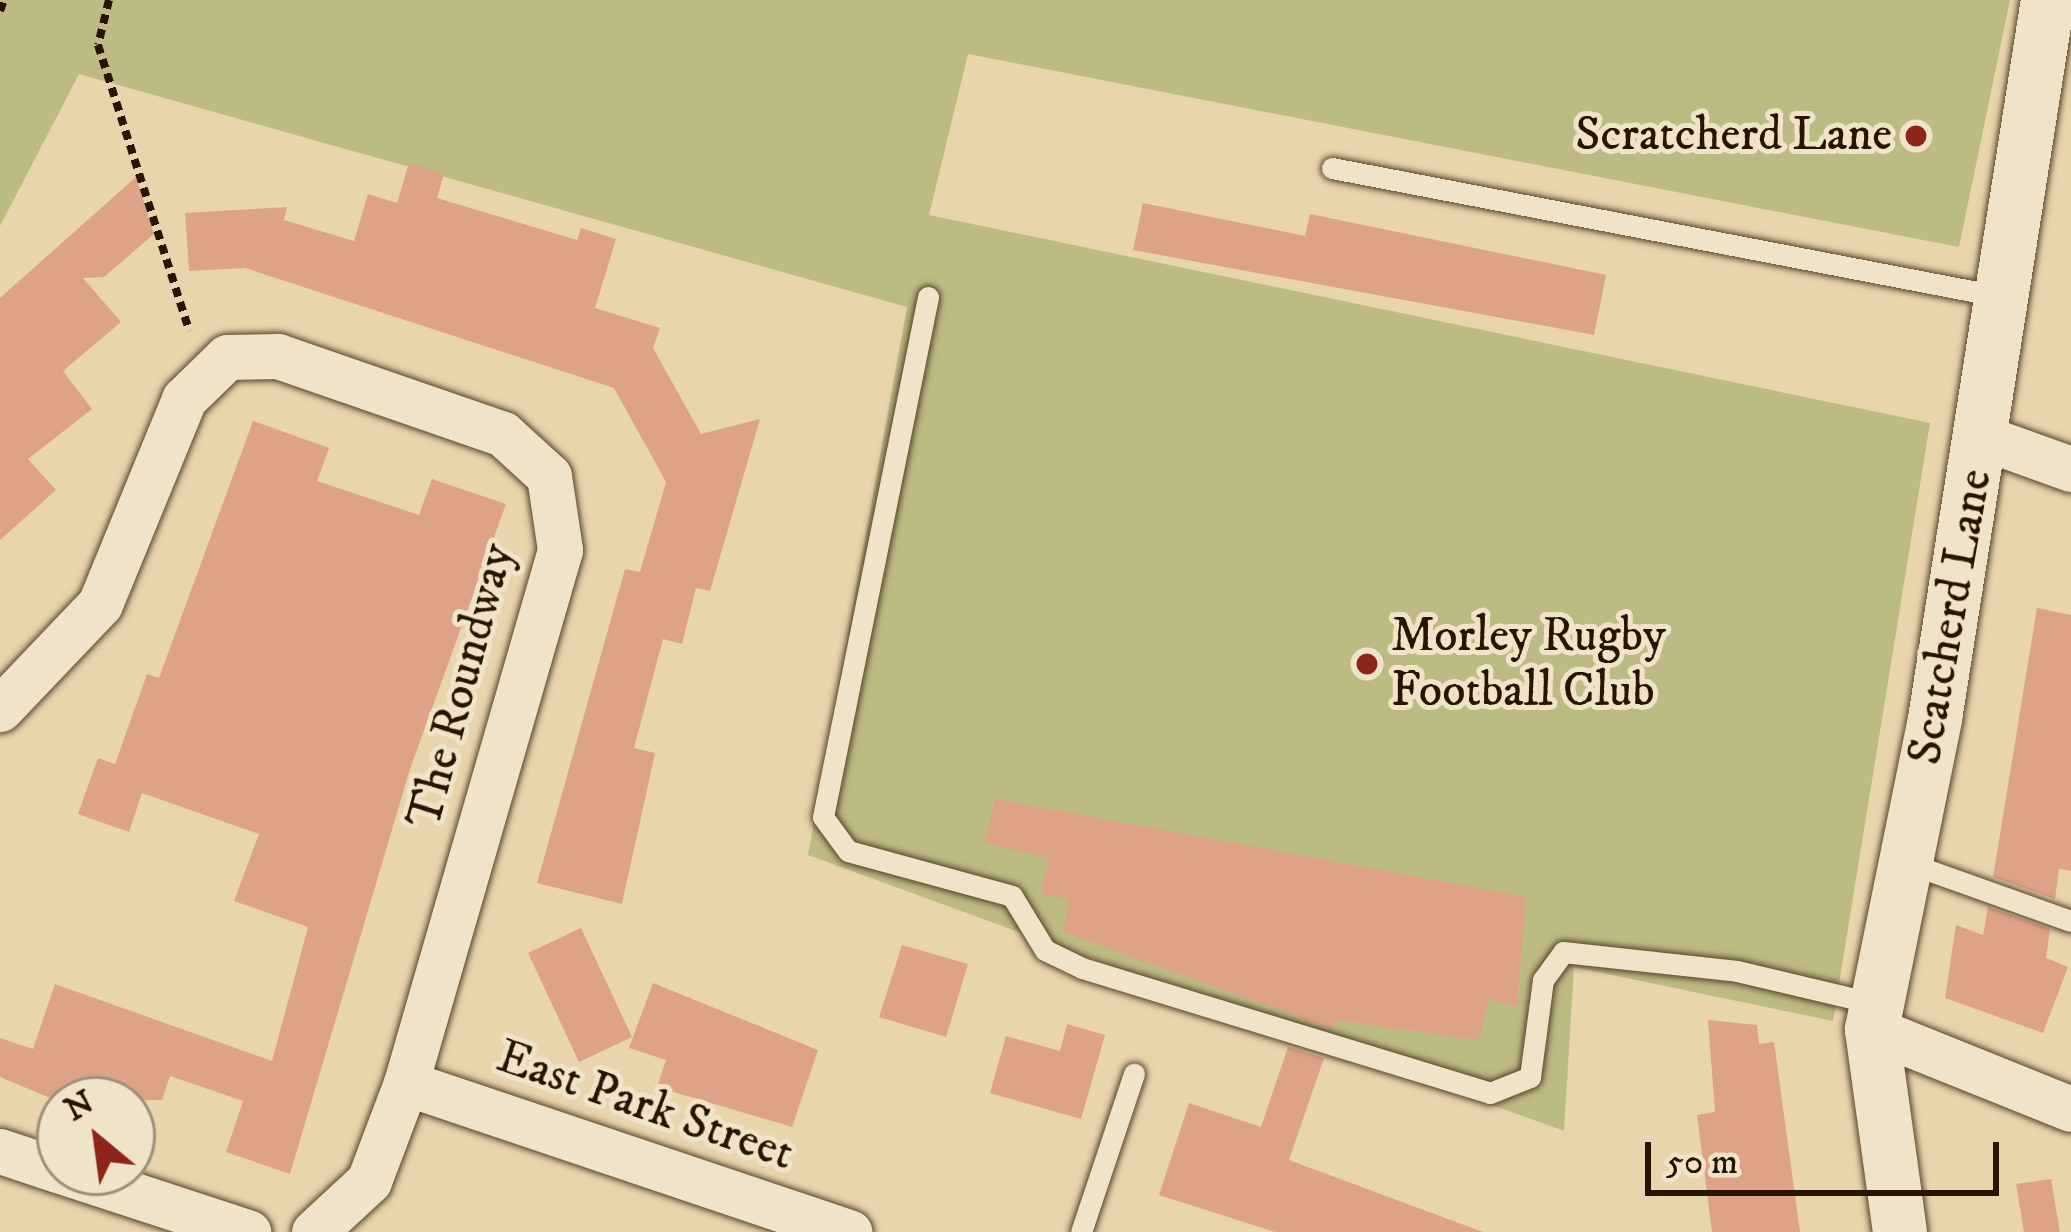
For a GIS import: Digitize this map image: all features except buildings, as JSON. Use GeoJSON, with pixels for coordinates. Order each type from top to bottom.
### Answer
{"type":"FeatureCollection","features":[{"type":"Feature","properties":{"kind":"street","name":"Scatcherd Lane"},"geometry":{"type":"LineString","coordinates":[[1900,1232],[1875,1017],[1982,437],[1998,296],[2048,0]]}},
{"type":"Feature","properties":{"kind":"street","name":"The Roundway"},"geometry":{"type":"LineString","coordinates":[[203,373],[226,357],[278,356],[503,434],[549,476],[560,550],[406,1083],[370,1181],[314,1232]]}},
{"type":"Feature","properties":{"kind":"street"},"geometry":{"type":"LineString","coordinates":[[0,709],[100,604],[203,373]]}},
{"type":"Feature","properties":{"kind":"street"},"geometry":{"type":"LineString","coordinates":[[1982,437],[2071,469]]}},
{"type":"Feature","properties":{"kind":"street"},"geometry":{"type":"LineString","coordinates":[[1875,1017],[2071,1108]]}},
{"type":"Feature","properties":{"kind":"street","name":"East Park Street"},"geometry":{"type":"LineString","coordinates":[[406,1083],[850,1232]]}},
{"type":"Feature","properties":{"kind":"street"},"geometry":{"type":"LineString","coordinates":[[0,1151],[36,1163]]}},
{"type":"Feature","properties":{"kind":"street"},"geometry":{"type":"LineString","coordinates":[[138,1196],[248,1232]]}},
{"type":"Feature","properties":{"kind":"lane"},"geometry":{"type":"LineString","coordinates":[[1332,168],[1998,296]]}},
{"type":"Feature","properties":{"kind":"lane"},"geometry":{"type":"LineString","coordinates":[[928,297],[823,818],[848,851],[1012,896],[1045,950],[1082,968],[1490,1093],[1530,1077],[1543,980],[1563,952],[1737,971],[1875,1017]]}},
{"type":"Feature","properties":{"kind":"lane"},"geometry":{"type":"LineString","coordinates":[[1906,862],[2071,921]]}},
{"type":"Feature","properties":{"kind":"lane"},"geometry":{"type":"LineString","coordinates":[[1081,1232],[1134,1074]]}},
{"type":"Feature","properties":{"kind":"path"},"geometry":{"type":"LineString","coordinates":[[0,11],[4,0]]}},
{"type":"Feature","properties":{"kind":"path"},"geometry":{"type":"LineString","coordinates":[[109,0],[98,45],[203,373]]}},
{"type":"Feature","properties":{"kind":"shaded area","name":"Morley Rugby Football Club"},"geometry":{"type":"Polygon","coordinates":[[[0,0],[2010,0],[1959,247],[968,54],[929,215],[1930,423],[1833,1021],[1574,967],[1564,1131],[808,855],[907,307],[79,74],[0,226],[0,0]]]}},
{"type":"Feature","properties":{"kind":"place","name":"Scratcherd Lane"},"geometry":{"type":"Point","coordinates":[1916,136]}},
{"type":"Feature","properties":{"kind":"place","name":"Morley Rugby Football Club"},"geometry":{"type":"Point","coordinates":[1367,664]}}]}
